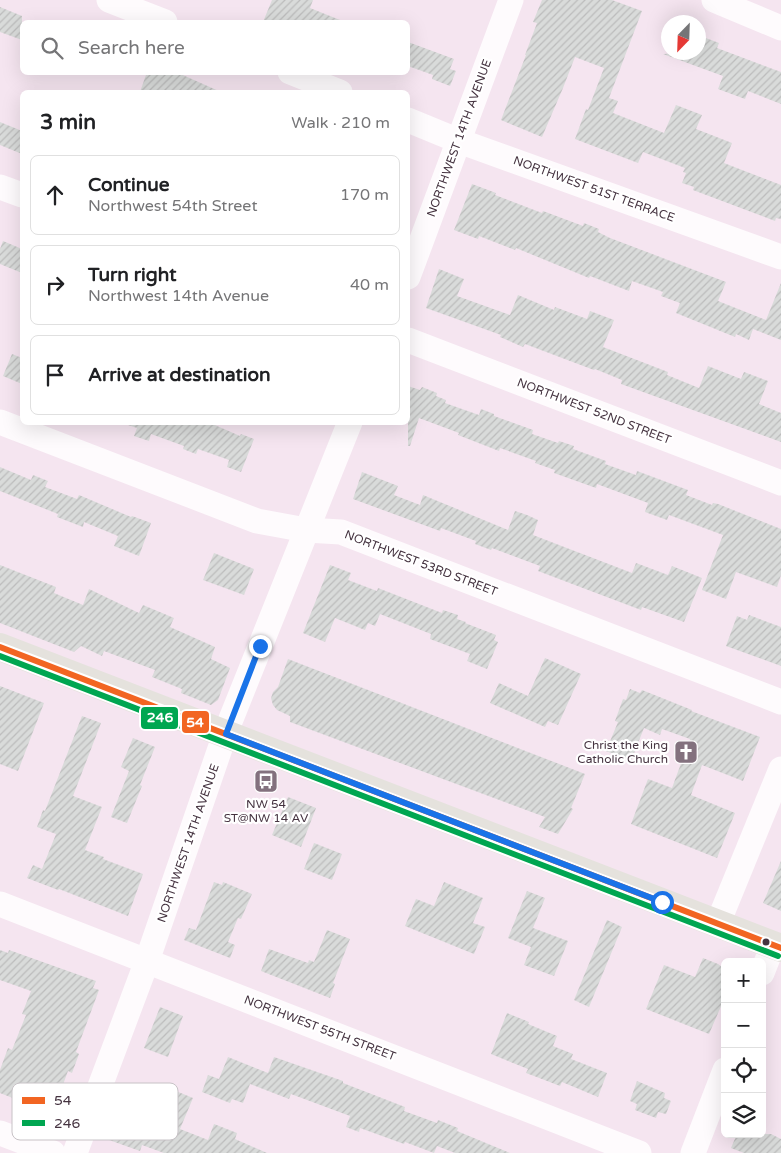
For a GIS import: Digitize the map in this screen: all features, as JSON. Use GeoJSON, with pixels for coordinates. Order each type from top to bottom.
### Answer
{"type":"FeatureCollection","features":[{"type":"Feature","properties":{"kind":"main road"},"geometry":{"type":"LineString","coordinates":[[0,647],[777,946]]}},
{"type":"Feature","properties":{"kind":"street"},"geometry":{"type":"LineString","coordinates":[[110,0],[161,20]]}},
{"type":"Feature","properties":{"kind":"street","name":"NORTHWEST 14TH AVENUE"},"geometry":{"type":"LineString","coordinates":[[410,272],[511,0]]}},
{"type":"Feature","properties":{"kind":"street"},"geometry":{"type":"LineString","coordinates":[[714,0],[781,28]]}},
{"type":"Feature","properties":{"kind":"street"},"geometry":{"type":"LineString","coordinates":[[298,75],[335,90]]}},
{"type":"Feature","properties":{"kind":"street","name":"NORTHWEST 51ST TERRACE"},"geometry":{"type":"LineString","coordinates":[[410,121],[459,141],[781,257]]}},
{"type":"Feature","properties":{"kind":"street"},"geometry":{"type":"LineString","coordinates":[[0,187],[20,194]]}},
{"type":"Feature","properties":{"kind":"street","name":"NORTHWEST 52ND STREET"},"geometry":{"type":"LineString","coordinates":[[410,341],[781,483]]}},
{"type":"Feature","properties":{"kind":"street","name":"NORTHWEST 53RD STREET"},"geometry":{"type":"LineString","coordinates":[[0,422],[257,521],[306,530],[341,532],[781,702]]}},
{"type":"Feature","properties":{"kind":"street","name":"NORTHWEST 14TH AVENUE"},"geometry":{"type":"LineString","coordinates":[[101,1083],[147,961],[226,734],[349,425]]}},
{"type":"Feature","properties":{"kind":"street"},"geometry":{"type":"LineString","coordinates":[[718,923],[781,769]]}},
{"type":"Feature","properties":{"kind":"street","name":"NORTHWEST 55TH STREET"},"geometry":{"type":"LineString","coordinates":[[0,904],[639,1153]]}},
{"type":"Feature","properties":{"kind":"street"},"geometry":{"type":"LineString","coordinates":[[766,966],[777,946]]}},
{"type":"Feature","properties":{"kind":"street"},"geometry":{"type":"LineString","coordinates":[[693,1153],[721,1080]]}},
{"type":"Feature","properties":{"kind":"street"},"geometry":{"type":"LineString","coordinates":[[0,1133],[12,1138]]}},
{"type":"Feature","properties":{"kind":"street"},"geometry":{"type":"LineString","coordinates":[[19,1140],[53,1153]]}},
{"type":"Feature","properties":{"kind":"street","name":"NORTHWEST 14TH AVENUE"},"geometry":{"type":"LineString","coordinates":[[75,1153],[80,1140]]}},
{"type":"Feature","properties":{"kind":"building"},"geometry":{"type":"Polygon","coordinates":[[[272,0],[313,0],[310,8],[340,20],[264,20],[272,0]]]}},
{"type":"Feature","properties":{"kind":"building"},"geometry":{"type":"Polygon","coordinates":[[[542,0],[612,0],[642,11],[609,98],[618,101],[613,113],[664,133],[676,105],[702,115],[696,129],[732,143],[724,163],[781,185],[781,219],[776,218],[775,221],[693,190],[694,187],[682,183],[686,173],[683,172],[685,168],[643,152],[638,163],[575,139],[604,68],[575,57],[542,137],[501,120],[537,23],[533,22],[542,0]]]}},
{"type":"Feature","properties":{"kind":"building"},"geometry":{"type":"Polygon","coordinates":[[[0,7],[22,16],[22,20],[20,20],[20,39],[0,32],[0,7]]]}},
{"type":"Feature","properties":{"kind":"building"},"geometry":{"type":"Polygon","coordinates":[[[706,38],[719,43],[717,48],[781,72],[781,104],[748,91],[745,99],[718,89],[723,76],[679,60],[706,60],[706,38]]]}},
{"type":"Feature","properties":{"kind":"building"},"geometry":{"type":"Polygon","coordinates":[[[410,43],[454,59],[450,69],[456,71],[450,86],[432,79],[433,75],[410,67],[410,43]]]}},
{"type":"Feature","properties":{"kind":"building"},"geometry":{"type":"Polygon","coordinates":[[[146,75],[183,75],[216,90],[141,90],[146,75]]]}},
{"type":"Feature","properties":{"kind":"building"},"geometry":{"type":"Polygon","coordinates":[[[0,122],[20,130],[20,153],[0,145],[0,122]]]}},
{"type":"Feature","properties":{"kind":"building"},"geometry":{"type":"Polygon","coordinates":[[[472,184],[542,213],[543,211],[583,226],[584,223],[599,229],[598,232],[610,238],[726,282],[718,301],[766,320],[781,283],[781,340],[753,329],[749,340],[736,334],[735,337],[676,313],[680,303],[661,296],[663,292],[632,281],[629,291],[590,276],[589,278],[516,248],[515,250],[479,236],[478,239],[454,230],[472,184]]]}},
{"type":"Feature","properties":{"kind":"building"},"geometry":{"type":"Polygon","coordinates":[[[3,241],[20,248],[20,272],[0,264],[0,249],[3,241]]]}},
{"type":"Feature","properties":{"kind":"building"},"geometry":{"type":"Polygon","coordinates":[[[439,269],[464,279],[457,296],[510,315],[518,295],[554,310],[555,307],[587,319],[590,311],[614,320],[603,347],[668,372],[667,375],[699,388],[708,366],[741,379],[744,372],[768,381],[759,404],[781,413],[781,442],[621,384],[622,380],[595,369],[525,344],[523,347],[500,337],[501,335],[426,308],[439,269]]]}},
{"type":"Feature","properties":{"kind":"building"},"geometry":{"type":"Polygon","coordinates":[[[12,354],[20,357],[20,383],[3,376],[12,354]]]}},
{"type":"Feature","properties":{"kind":"building"},"geometry":{"type":"Polygon","coordinates":[[[410,387],[420,390],[422,387],[437,393],[436,396],[446,400],[445,403],[479,415],[481,409],[494,414],[494,416],[533,430],[532,434],[558,443],[559,441],[574,446],[573,449],[606,461],[605,464],[636,475],[637,471],[688,490],[686,495],[712,505],[713,503],[718,504],[781,529],[781,575],[777,587],[736,572],[726,599],[702,590],[723,535],[669,515],[667,520],[645,512],[648,503],[597,484],[596,488],[554,473],[555,470],[535,463],[536,461],[500,448],[499,451],[419,418],[410,446],[408,446],[410,387]]]}},
{"type":"Feature","properties":{"kind":"building"},"geometry":{"type":"Polygon","coordinates":[[[128,425],[215,425],[240,436],[241,434],[254,439],[241,472],[227,467],[229,460],[198,449],[196,454],[183,449],[184,446],[151,434],[149,441],[134,436],[137,428],[128,425]]]}},
{"type":"Feature","properties":{"kind":"building"},"geometry":{"type":"Polygon","coordinates":[[[0,467],[31,480],[33,475],[48,481],[45,487],[77,499],[79,495],[131,517],[151,523],[139,556],[114,546],[118,536],[84,522],[83,527],[57,517],[58,514],[0,491],[0,467]]]}},
{"type":"Feature","properties":{"kind":"building"},"geometry":{"type":"Polygon","coordinates":[[[362,472],[398,486],[394,495],[420,505],[423,495],[508,530],[515,511],[527,515],[538,520],[533,535],[632,573],[636,563],[668,575],[672,566],[702,578],[684,622],[642,607],[641,610],[538,571],[540,566],[492,548],[491,550],[475,544],[476,541],[441,528],[440,531],[353,499],[362,472]]]}},
{"type":"Feature","properties":{"kind":"building"},"geometry":{"type":"Polygon","coordinates":[[[214,553],[254,569],[244,595],[203,580],[214,553]]]}},
{"type":"Feature","properties":{"kind":"building"},"geometry":{"type":"Polygon","coordinates":[[[0,565],[56,587],[54,593],[83,605],[89,589],[139,613],[143,605],[174,618],[170,627],[215,647],[211,659],[230,668],[218,700],[211,705],[181,693],[182,689],[152,677],[155,670],[104,651],[102,656],[81,646],[74,652],[0,623],[0,565]]]}},
{"type":"Feature","properties":{"kind":"building"},"geometry":{"type":"Polygon","coordinates":[[[330,565],[351,573],[348,580],[377,591],[378,588],[442,613],[443,610],[458,615],[457,619],[496,635],[494,640],[498,642],[487,669],[467,661],[470,654],[430,639],[431,634],[380,614],[375,626],[368,623],[365,630],[335,618],[325,642],[303,633],[330,565]]]}},
{"type":"Feature","properties":{"kind":"building"},"geometry":{"type":"Polygon","coordinates":[[[749,615],[781,627],[781,666],[726,646],[737,616],[747,620],[749,615]]]}},
{"type":"Feature","properties":{"kind":"building"},"geometry":{"type":"Polygon","coordinates":[[[545,658],[581,674],[558,725],[548,721],[545,727],[490,703],[499,683],[528,696],[545,658]]]}},
{"type":"Feature","properties":{"kind":"building"},"geometry":{"type":"Polygon","coordinates":[[[288,659],[585,774],[571,808],[573,809],[558,834],[539,827],[545,817],[290,722],[290,716],[277,710],[271,698],[273,692],[278,687],[288,659]]]}},
{"type":"Feature","properties":{"kind":"building"},"geometry":{"type":"Polygon","coordinates":[[[0,686],[44,703],[18,771],[0,764],[0,686]]]}},
{"type":"Feature","properties":{"kind":"building"},"geometry":{"type":"Polygon","coordinates":[[[630,689],[640,693],[642,690],[760,737],[743,781],[702,765],[691,795],[735,813],[717,858],[631,824],[648,779],[672,788],[690,739],[662,729],[660,735],[644,728],[631,761],[606,751],[618,722],[615,721],[623,699],[626,700],[630,689]]]}},
{"type":"Feature","properties":{"kind":"building"},"geometry":{"type":"Polygon","coordinates":[[[82,716],[101,723],[73,796],[102,807],[85,850],[143,874],[128,916],[27,878],[33,865],[42,869],[56,834],[37,827],[82,716]]]}},
{"type":"Feature","properties":{"kind":"building"},"geometry":{"type":"Polygon","coordinates":[[[133,738],[155,747],[127,823],[111,817],[129,771],[121,767],[133,738]]]}},
{"type":"Feature","properties":{"kind":"building"},"geometry":{"type":"Polygon","coordinates":[[[288,797],[316,808],[301,847],[272,835],[288,797]]]}},
{"type":"Feature","properties":{"kind":"building"},"geometry":{"type":"Polygon","coordinates":[[[314,843],[342,854],[332,880],[304,869],[314,843]]]}},
{"type":"Feature","properties":{"kind":"building"},"geometry":{"type":"Polygon","coordinates":[[[781,861],[781,911],[763,903],[781,861]]]}},
{"type":"Feature","properties":{"kind":"building"},"geometry":{"type":"Polygon","coordinates":[[[214,882],[222,885],[223,882],[252,894],[241,919],[238,918],[228,942],[235,945],[230,958],[184,940],[189,928],[196,930],[214,882]]]}},
{"type":"Feature","properties":{"kind":"building"},"geometry":{"type":"Polygon","coordinates":[[[444,882],[483,898],[473,923],[485,927],[474,954],[405,926],[416,899],[434,906],[444,882]]]}},
{"type":"Feature","properties":{"kind":"building"},"geometry":{"type":"Polygon","coordinates":[[[527,891],[545,898],[533,928],[568,941],[554,976],[524,965],[531,947],[508,938],[527,891]]]}},
{"type":"Feature","properties":{"kind":"building"},"geometry":{"type":"Polygon","coordinates":[[[607,920],[622,927],[589,1007],[574,1000],[607,920]]]}},
{"type":"Feature","properties":{"kind":"building"},"geometry":{"type":"Polygon","coordinates":[[[327,930],[350,939],[333,983],[335,984],[330,998],[261,971],[269,949],[308,963],[309,960],[314,962],[327,930]]]}},
{"type":"Feature","properties":{"kind":"building"},"geometry":{"type":"Polygon","coordinates":[[[0,950],[8,953],[9,950],[96,981],[93,988],[99,990],[76,1052],[79,1054],[72,1073],[68,1071],[64,1083],[12,1083],[12,1098],[0,1093],[0,1070],[8,1048],[12,1050],[26,1015],[22,1014],[31,991],[0,980],[0,950]]]}},
{"type":"Feature","properties":{"kind":"building"},"geometry":{"type":"Polygon","coordinates":[[[703,958],[721,966],[721,1006],[709,1034],[646,1009],[664,965],[695,977],[703,958]]]}},
{"type":"Feature","properties":{"kind":"building"},"geometry":{"type":"Polygon","coordinates":[[[160,1007],[183,1016],[168,1057],[144,1048],[160,1007]]]}},
{"type":"Feature","properties":{"kind":"building"},"geometry":{"type":"Polygon","coordinates":[[[507,1013],[557,1036],[553,1046],[573,1054],[571,1059],[607,1073],[598,1097],[562,1082],[560,1086],[526,1073],[528,1069],[491,1054],[507,1013]]]}},
{"type":"Feature","properties":{"kind":"building"},"geometry":{"type":"Polygon","coordinates":[[[228,1057],[268,1073],[274,1057],[343,1081],[343,1083],[405,1107],[404,1111],[437,1123],[438,1120],[458,1128],[457,1131],[510,1153],[455,1153],[437,1146],[434,1153],[360,1128],[359,1132],[346,1127],[350,1116],[291,1094],[289,1099],[250,1084],[243,1103],[232,1099],[230,1103],[202,1092],[208,1075],[219,1079],[228,1057]]]}},
{"type":"Feature","properties":{"kind":"building"},"geometry":{"type":"Polygon","coordinates":[[[637,1081],[665,1093],[664,1098],[671,1101],[666,1114],[658,1112],[656,1118],[635,1110],[637,1104],[630,1101],[637,1081]]]}},
{"type":"Feature","properties":{"kind":"building"},"geometry":{"type":"Polygon","coordinates":[[[178,1092],[193,1098],[180,1129],[208,1140],[214,1124],[237,1133],[235,1139],[267,1153],[164,1153],[142,1145],[140,1151],[109,1140],[178,1140],[178,1092]]]}},
{"type":"Feature","properties":{"kind":"building"},"geometry":{"type":"Polygon","coordinates":[[[766,1134],[771,1134],[781,1139],[781,1153],[744,1153],[731,1148],[735,1138],[766,1138],[766,1134]]]}},
{"type":"Feature","properties":{"kind":"transit line","name":"54"},"geometry":{"type":"LineString","coordinates":[[0,647],[781,948]]}},
{"type":"Feature","properties":{"kind":"transit line","name":"246"},"geometry":{"type":"LineString","coordinates":[[0,656],[778,956]]}},
{"type":"Feature","properties":{"kind":"place","name":"Christ the King Catholic Church"},"geometry":{"type":"Point","coordinates":[686,752]}},
{"type":"Feature","properties":{"kind":"place","name":"NW 54 ST@NW 14 AV"},"geometry":{"type":"Point","coordinates":[266,781]}},
{"type":"Feature","properties":{"kind":"route"},"geometry":{"type":"LineString","coordinates":[[260,646],[226,734],[662,902]]}}]}
